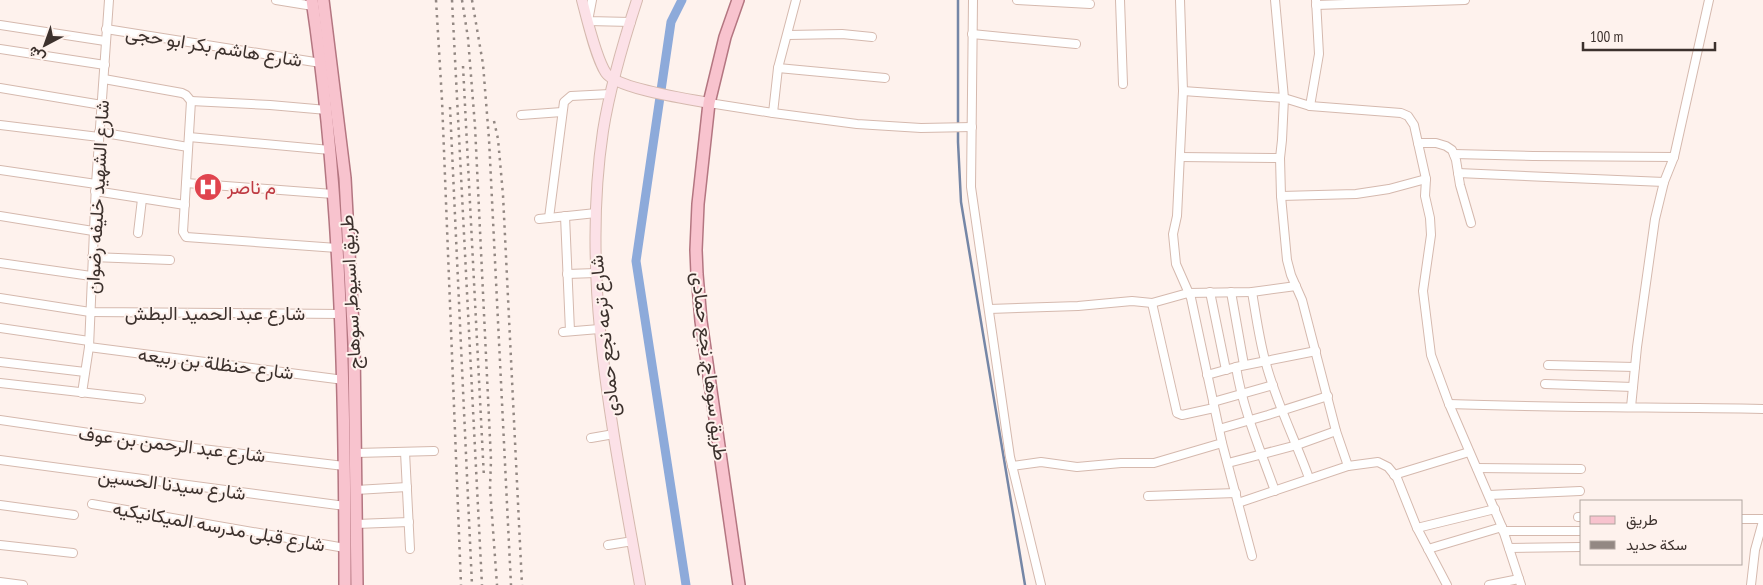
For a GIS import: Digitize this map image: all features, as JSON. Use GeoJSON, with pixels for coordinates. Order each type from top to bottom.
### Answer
{"type":"FeatureCollection","features":[{"type":"Feature","properties":{"kind":"main road","name":"طريق سوهاج, نجع حمادى"},"geometry":{"type":"LineString","coordinates":[[738,0],[725,37],[709,103],[698,204],[696,274],[739,585]]}},
{"type":"Feature","properties":{"kind":"main road","name":"طريق اسيوط, سوهاج"},"geometry":{"type":"LineString","coordinates":[[316,2],[330,150],[344,380],[345,585]]}},
{"type":"Feature","properties":{"kind":"main road","name":"طريق اسيوط, سوهاج"},"geometry":{"type":"LineString","coordinates":[[316,2],[345,178],[354,344],[357,585]]}},
{"type":"Feature","properties":{"kind":"main road"},"geometry":{"type":"LineString","coordinates":[[332,177],[345,178]]}},
{"type":"Feature","properties":{"kind":"street","name":"شارع الشهيد خليفه رضوان"},"geometry":{"type":"LineString","coordinates":[[82,393],[89,344],[93,231],[109,0]]}},
{"type":"Feature","properties":{"kind":"street"},"geometry":{"type":"LineString","coordinates":[[276,0],[316,2]]}},
{"type":"Feature","properties":{"kind":"street"},"geometry":{"type":"LineString","coordinates":[[582,0],[602,66],[607,75],[613,80],[630,86],[709,103],[857,124],[921,128],[972,127]]}},
{"type":"Feature","properties":{"kind":"street"},"geometry":{"type":"LineString","coordinates":[[588,21],[592,0]]}},
{"type":"Feature","properties":{"kind":"street","name":"شارع ترعه نجع حمادى"},"geometry":{"type":"LineString","coordinates":[[637,0],[613,80],[600,153],[596,212],[596,273],[599,328],[614,434],[640,585]]}},
{"type":"Feature","properties":{"kind":"street"},"geometry":{"type":"LineString","coordinates":[[773,113],[778,68],[796,0]]}},
{"type":"Feature","properties":{"kind":"street"},"geometry":{"type":"LineString","coordinates":[[973,0],[971,188],[1004,422],[1012,466],[1041,585]]}},
{"type":"Feature","properties":{"kind":"street"},"geometry":{"type":"LineString","coordinates":[[1017,0],[1090,4]]}},
{"type":"Feature","properties":{"kind":"street"},"geometry":{"type":"LineString","coordinates":[[1120,0],[1123,84]]}},
{"type":"Feature","properties":{"kind":"street"},"geometry":{"type":"LineString","coordinates":[[1180,0],[1183,91],[1177,216],[1173,234],[1173,251],[1177,268],[1188,293],[1195,316],[1213,405],[1252,556]]}},
{"type":"Feature","properties":{"kind":"street"},"geometry":{"type":"LineString","coordinates":[[1275,0],[1284,98],[1280,158],[1281,196],[1288,260],[1291,275],[1304,307],[1336,431],[1348,466]]}},
{"type":"Feature","properties":{"kind":"street"},"geometry":{"type":"LineString","coordinates":[[1310,106],[1319,54],[1316,3],[1465,0]]}},
{"type":"Feature","properties":{"kind":"street"},"geometry":{"type":"LineString","coordinates":[[1631,407],[1652,241],[1664,182],[1674,157],[1694,74],[1709,0]]}},
{"type":"Feature","properties":{"kind":"street"},"geometry":{"type":"LineString","coordinates":[[588,21],[631,22]]}},
{"type":"Feature","properties":{"kind":"street"},"geometry":{"type":"LineString","coordinates":[[0,24],[105,41]]}},
{"type":"Feature","properties":{"kind":"street","name":"شارع هاشم بكر ابو حجى"},"geometry":{"type":"LineString","coordinates":[[106,29],[322,62]]}},
{"type":"Feature","properties":{"kind":"street"},"geometry":{"type":"LineString","coordinates":[[788,34],[842,34],[872,37]]}},
{"type":"Feature","properties":{"kind":"street"},"geometry":{"type":"LineString","coordinates":[[972,34],[1076,44]]}},
{"type":"Feature","properties":{"kind":"street"},"geometry":{"type":"LineString","coordinates":[[0,48],[105,65]]}},
{"type":"Feature","properties":{"kind":"street"},"geometry":{"type":"LineString","coordinates":[[778,68],[886,78]]}},
{"type":"Feature","properties":{"kind":"street"},"geometry":{"type":"LineString","coordinates":[[104,79],[182,93],[189,97],[191,101],[183,232],[188,238],[337,248]]}},
{"type":"Feature","properties":{"kind":"street"},"geometry":{"type":"LineString","coordinates":[[0,88],[102,105]]}},
{"type":"Feature","properties":{"kind":"street"},"geometry":{"type":"LineString","coordinates":[[1183,91],[1284,98],[1310,106],[1401,113],[1412,120],[1426,179],[1425,196],[1430,218],[1431,235],[1425,278],[1424,305],[1431,355],[1449,404],[1495,509],[1520,582],[1489,585]]}},
{"type":"Feature","properties":{"kind":"street"},"geometry":{"type":"LineString","coordinates":[[549,218],[564,102],[568,97],[610,94]]}},
{"type":"Feature","properties":{"kind":"street"},"geometry":{"type":"LineString","coordinates":[[191,101],[327,110]]}},
{"type":"Feature","properties":{"kind":"street"},"geometry":{"type":"LineString","coordinates":[[521,115],[562,112]]}},
{"type":"Feature","properties":{"kind":"street"},"geometry":{"type":"LineString","coordinates":[[0,125],[99,135],[188,147]]}},
{"type":"Feature","properties":{"kind":"street"},"geometry":{"type":"LineString","coordinates":[[189,137],[330,150]]}},
{"type":"Feature","properties":{"kind":"street"},"geometry":{"type":"LineString","coordinates":[[1418,143],[1428,142],[1446,146],[1454,154],[1471,223]]}},
{"type":"Feature","properties":{"kind":"street"},"geometry":{"type":"LineString","coordinates":[[1454,154],[1674,157]]}},
{"type":"Feature","properties":{"kind":"street"},"geometry":{"type":"LineString","coordinates":[[1180,157],[1280,158]]}},
{"type":"Feature","properties":{"kind":"street"},"geometry":{"type":"LineString","coordinates":[[0,170],[185,205]]}},
{"type":"Feature","properties":{"kind":"street"},"geometry":{"type":"LineString","coordinates":[[1458,173],[1664,182]]}},
{"type":"Feature","properties":{"kind":"street"},"geometry":{"type":"LineString","coordinates":[[1281,196],[1356,194],[1389,189],[1426,179]]}},
{"type":"Feature","properties":{"kind":"street"},"geometry":{"type":"LineString","coordinates":[[186,183],[333,194]]}},
{"type":"Feature","properties":{"kind":"street"},"geometry":{"type":"LineString","coordinates":[[138,233],[142,198]]}},
{"type":"Feature","properties":{"kind":"street"},"geometry":{"type":"LineString","coordinates":[[539,219],[596,212]]}},
{"type":"Feature","properties":{"kind":"street"},"geometry":{"type":"LineString","coordinates":[[0,216],[93,231]]}},
{"type":"Feature","properties":{"kind":"street"},"geometry":{"type":"LineString","coordinates":[[565,216],[566,331],[599,328]]}},
{"type":"Feature","properties":{"kind":"street"},"geometry":{"type":"LineString","coordinates":[[92,257],[170,260]]}},
{"type":"Feature","properties":{"kind":"street"},"geometry":{"type":"LineString","coordinates":[[0,262],[91,276]]}},
{"type":"Feature","properties":{"kind":"street"},"geometry":{"type":"LineString","coordinates":[[567,274],[596,273]]}},
{"type":"Feature","properties":{"kind":"street"},"geometry":{"type":"LineString","coordinates":[[989,309],[1078,306],[1132,301],[1152,303],[1188,293],[1252,292],[1296,286]]}},
{"type":"Feature","properties":{"kind":"street"},"geometry":{"type":"LineString","coordinates":[[1210,292],[1226,370]]}},
{"type":"Feature","properties":{"kind":"street"},"geometry":{"type":"LineString","coordinates":[[1232,292],[1240,366],[1241,395],[1248,420],[1275,490]]}},
{"type":"Feature","properties":{"kind":"street"},"geometry":{"type":"LineString","coordinates":[[1252,292],[1265,361],[1309,478]]}},
{"type":"Feature","properties":{"kind":"street","name":"شارع عبد الحميد البطش"},"geometry":{"type":"LineString","coordinates":[[0,298],[90,312],[340,314]]}},
{"type":"Feature","properties":{"kind":"street"},"geometry":{"type":"LineString","coordinates":[[1152,303],[1177,413],[1182,415],[1273,385]]}},
{"type":"Feature","properties":{"kind":"street","name":"شارع حنظلة بن ربيعه"},"geometry":{"type":"LineString","coordinates":[[0,328],[89,344],[344,380]]}},
{"type":"Feature","properties":{"kind":"street"},"geometry":{"type":"LineString","coordinates":[[1206,375],[1240,366],[1316,351]]}},
{"type":"Feature","properties":{"kind":"street"},"geometry":{"type":"LineString","coordinates":[[0,362],[85,372]]}},
{"type":"Feature","properties":{"kind":"street"},"geometry":{"type":"LineString","coordinates":[[1548,365],[1635,367]]}},
{"type":"Feature","properties":{"kind":"street"},"geometry":{"type":"LineString","coordinates":[[0,383],[141,400]]}},
{"type":"Feature","properties":{"kind":"street"},"geometry":{"type":"LineString","coordinates":[[1545,384],[1633,387]]}},
{"type":"Feature","properties":{"kind":"street"},"geometry":{"type":"LineString","coordinates":[[1219,429],[1328,396]]}},
{"type":"Feature","properties":{"kind":"street"},"geometry":{"type":"LineString","coordinates":[[1449,404],[1514,407],[1763,409]]}},
{"type":"Feature","properties":{"kind":"street","name":"شارع عبد الرحمن بن عوف"},"geometry":{"type":"LineString","coordinates":[[0,420],[186,447],[344,466]]}},
{"type":"Feature","properties":{"kind":"street"},"geometry":{"type":"LineString","coordinates":[[1228,463],[1297,445],[1336,431]]}},
{"type":"Feature","properties":{"kind":"street"},"geometry":{"type":"LineString","coordinates":[[591,438],[614,434]]}},
{"type":"Feature","properties":{"kind":"street"},"geometry":{"type":"LineString","coordinates":[[1012,466],[1041,462],[1077,467],[1121,463],[1154,463],[1222,442]]}},
{"type":"Feature","properties":{"kind":"street"},"geometry":{"type":"LineString","coordinates":[[356,453],[434,451]]}},
{"type":"Feature","properties":{"kind":"street"},"geometry":{"type":"LineString","coordinates":[[405,452],[410,549]]}},
{"type":"Feature","properties":{"kind":"street"},"geometry":{"type":"LineString","coordinates":[[1394,474],[1469,452]]}},
{"type":"Feature","properties":{"kind":"street","name":"شارع سيدنا الحسين"},"geometry":{"type":"LineString","coordinates":[[0,460],[345,506]]}},
{"type":"Feature","properties":{"kind":"street"},"geometry":{"type":"LineString","coordinates":[[1238,503],[1348,466],[1378,462],[1384,464],[1394,474],[1417,528],[1447,585]]}},
{"type":"Feature","properties":{"kind":"street"},"geometry":{"type":"LineString","coordinates":[[1477,468],[1581,469]]}},
{"type":"Feature","properties":{"kind":"street"},"geometry":{"type":"LineString","coordinates":[[356,490],[407,488]]}},
{"type":"Feature","properties":{"kind":"street"},"geometry":{"type":"LineString","coordinates":[[1489,494],[1580,491]]}},
{"type":"Feature","properties":{"kind":"street"},"geometry":{"type":"LineString","coordinates":[[1148,496],[1236,493]]}},
{"type":"Feature","properties":{"kind":"street","name":"شارع قبلى مدرسه الميكانيكيه"},"geometry":{"type":"LineString","coordinates":[[92,504],[345,548]]}},
{"type":"Feature","properties":{"kind":"street"},"geometry":{"type":"LineString","coordinates":[[0,505],[74,515]]}},
{"type":"Feature","properties":{"kind":"street"},"geometry":{"type":"LineString","coordinates":[[1417,528],[1495,509]]}},
{"type":"Feature","properties":{"kind":"street"},"geometry":{"type":"LineString","coordinates":[[1743,518],[1763,520],[1755,550],[1751,585]]}},
{"type":"Feature","properties":{"kind":"street"},"geometry":{"type":"LineString","coordinates":[[356,524],[408,522]]}},
{"type":"Feature","properties":{"kind":"street"},"geometry":{"type":"LineString","coordinates":[[1428,549],[1502,529],[1580,531]]}},
{"type":"Feature","properties":{"kind":"street"},"geometry":{"type":"LineString","coordinates":[[608,545],[633,541]]}},
{"type":"Feature","properties":{"kind":"street"},"geometry":{"type":"LineString","coordinates":[[0,545],[73,553]]}},
{"type":"Feature","properties":{"kind":"street"},"geometry":{"type":"LineString","coordinates":[[1509,548],[1580,547]]}},
{"type":"Feature","properties":{"kind":"street"},"geometry":{"type":"LineString","coordinates":[[0,582],[23,585]]}},
{"type":"Feature","properties":{"kind":"waterway"},"geometry":{"type":"LineString","coordinates":[[682,0],[671,22],[636,261],[686,585]]}},
{"type":"Feature","properties":{"kind":"waterway"},"geometry":{"type":"LineString","coordinates":[[958,0],[958,142],[961,202],[1025,585]]}},
{"type":"Feature","properties":{"kind":"railway"},"geometry":{"type":"LineString","coordinates":[[436,0],[442,100],[461,585]]}},
{"type":"Feature","properties":{"kind":"railway"},"geometry":{"type":"LineString","coordinates":[[452,0],[482,585]]}},
{"type":"Feature","properties":{"kind":"railway"},"geometry":{"type":"LineString","coordinates":[[462,0],[468,38],[475,126],[491,460],[490,488],[497,585]]}},
{"type":"Feature","properties":{"kind":"railway"},"geometry":{"type":"LineString","coordinates":[[472,0],[483,64],[489,139],[511,585]]}},
{"type":"Feature","properties":{"kind":"railway"},"geometry":{"type":"LineString","coordinates":[[463,66],[484,478]]}},
{"type":"Feature","properties":{"kind":"railway"},"geometry":{"type":"LineString","coordinates":[[450,107],[472,585]]}},
{"type":"Feature","properties":{"kind":"railway"},"geometry":{"type":"LineString","coordinates":[[494,121],[498,139],[503,195],[522,585]]}},
{"type":"Feature","properties":{"kind":"place","name":"م ناصر"},"geometry":{"type":"Point","coordinates":[208,187]}}]}
